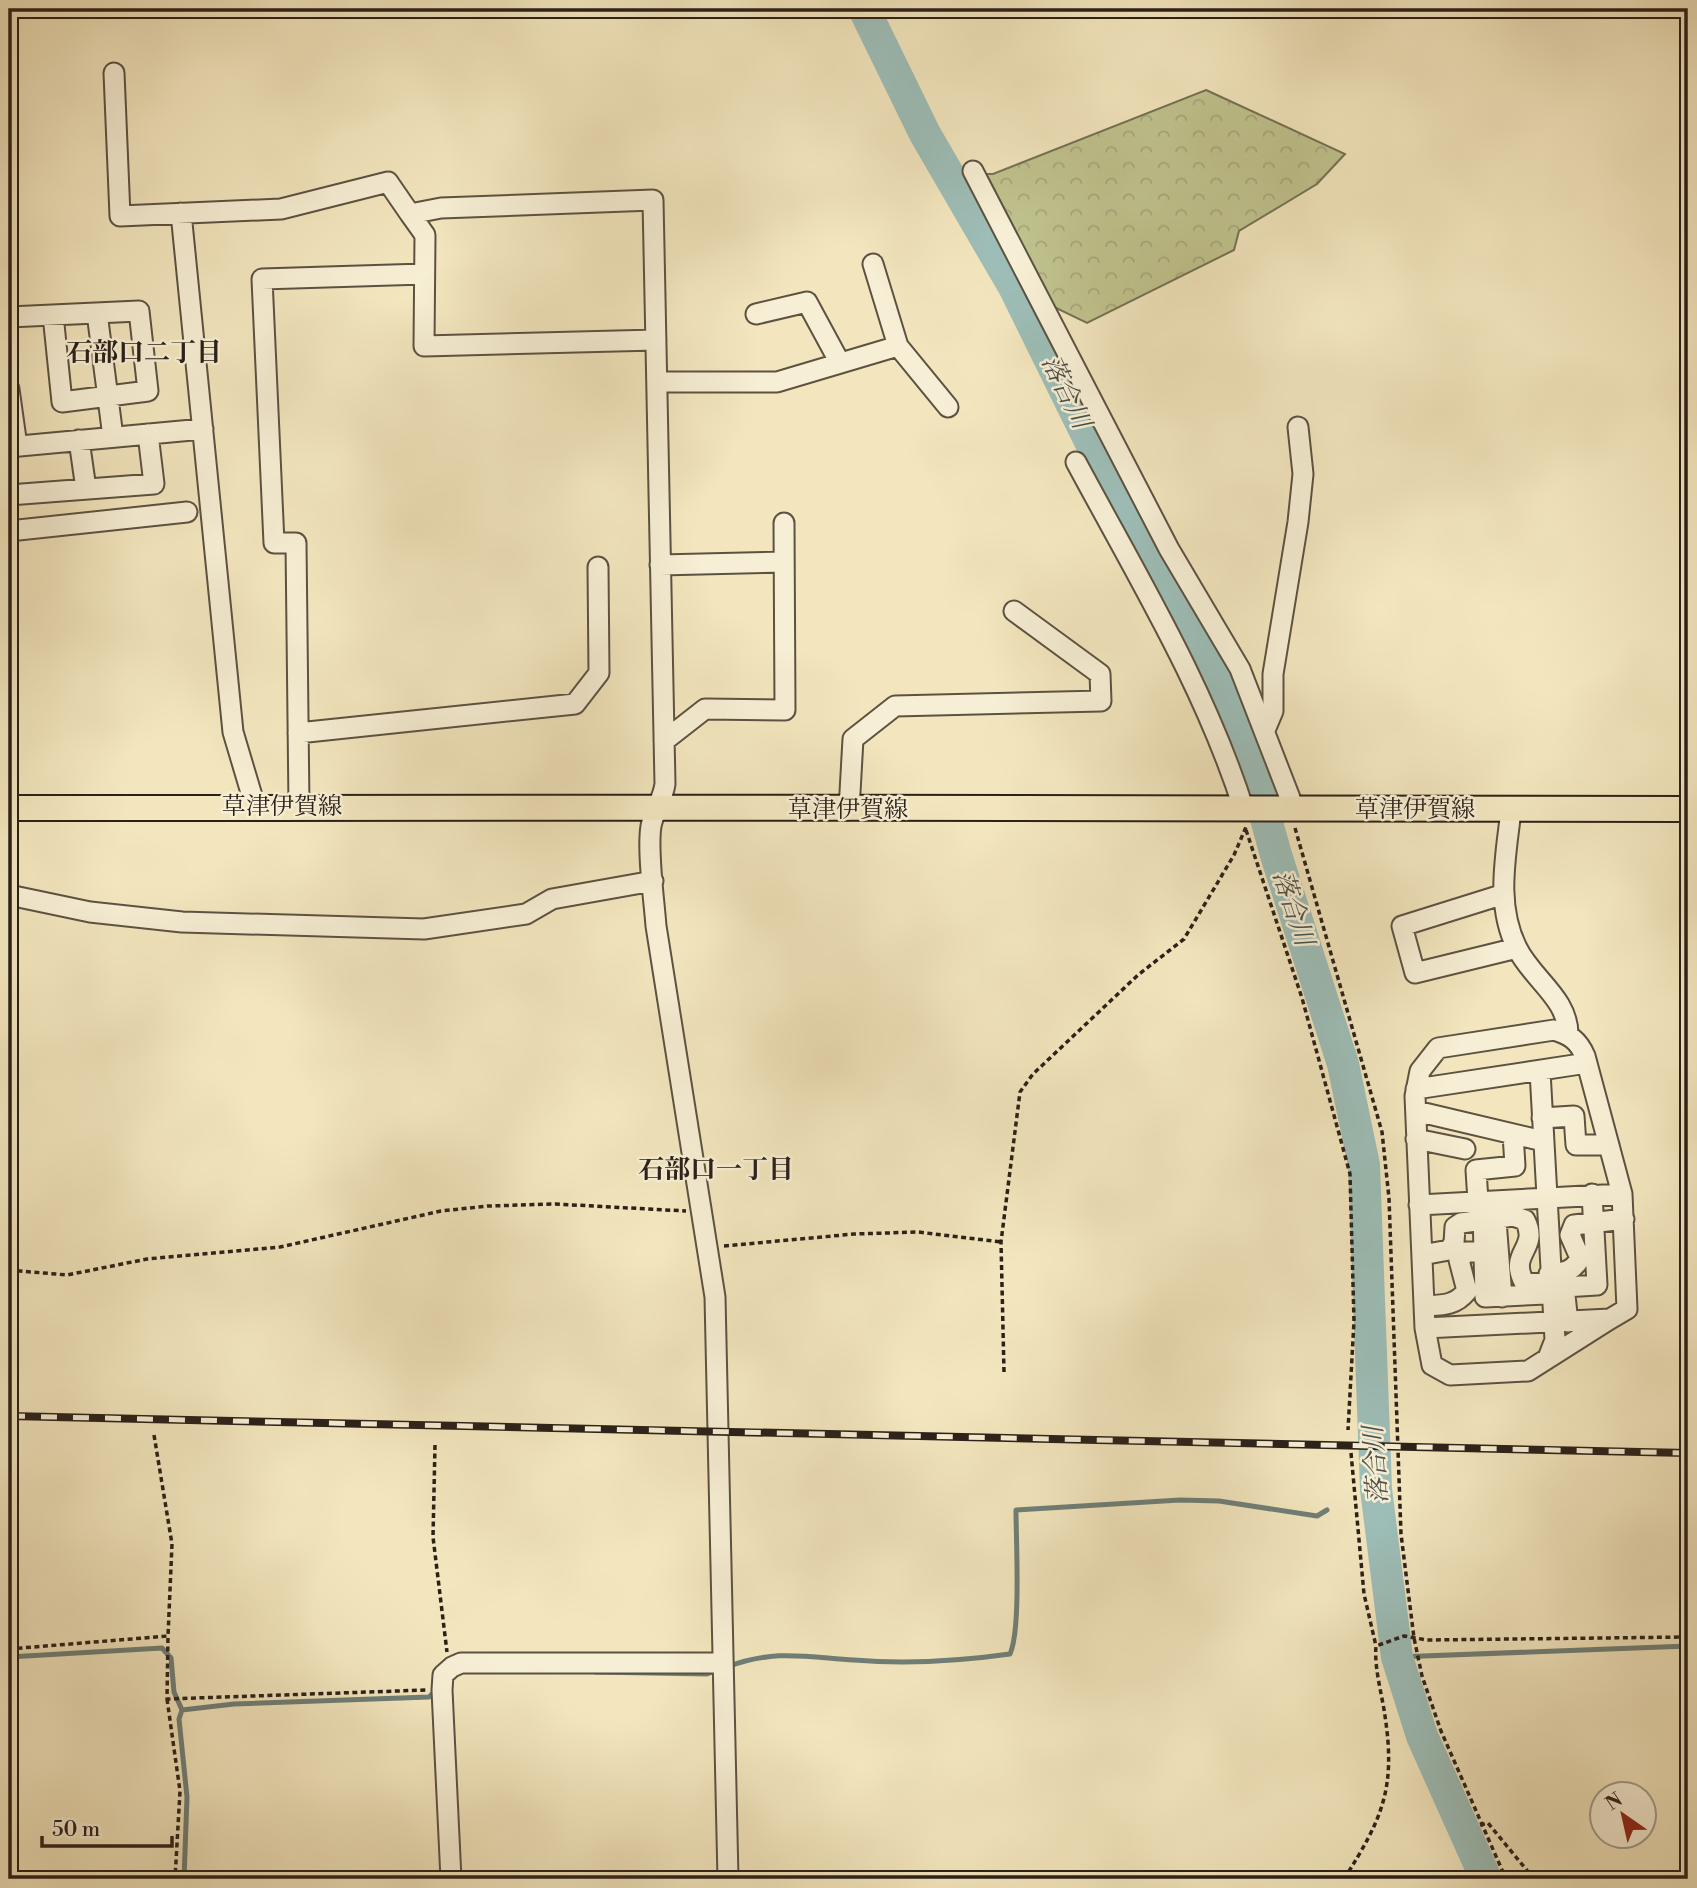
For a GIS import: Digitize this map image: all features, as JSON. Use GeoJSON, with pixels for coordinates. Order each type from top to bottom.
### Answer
{"type":"FeatureCollection","features":[{"type":"Feature","properties":{"kind":"main road","name":"草津伊賀線"},"geometry":{"type":"LineString","coordinates":[[9,808],[299,806],[849,810],[1247,817],[1286,810],[1688,809]]}},
{"type":"Feature","properties":{"kind":"street"},"geometry":{"type":"LineString","coordinates":[[114,73],[120,216],[281,209],[388,182],[425,235],[424,346],[656,340]]}},
{"type":"Feature","properties":{"kind":"street"},"geometry":{"type":"LineString","coordinates":[[973,171],[1169,549],[1240,668],[1290,798],[1286,810]]}},
{"type":"Feature","properties":{"kind":"street"},"geometry":{"type":"LineString","coordinates":[[410,214],[441,208],[653,200],[665,784],[651,826],[653,881],[658,938],[715,1297],[720,1424],[721,1662],[729,1879]]}},
{"type":"Feature","properties":{"kind":"street"},"geometry":{"type":"LineString","coordinates":[[181,213],[233,732],[255,806]]}},
{"type":"Feature","properties":{"kind":"street"},"geometry":{"type":"LineString","coordinates":[[873,264],[898,346],[948,407]]}},
{"type":"Feature","properties":{"kind":"street"},"geometry":{"type":"LineString","coordinates":[[299,806],[296,543],[274,543],[262,279],[424,274]]}},
{"type":"Feature","properties":{"kind":"street"},"geometry":{"type":"LineString","coordinates":[[756,314],[807,302],[840,363]]}},
{"type":"Feature","properties":{"kind":"street"},"geometry":{"type":"LineString","coordinates":[[9,317],[139,311],[148,391],[62,402],[53,315]]}},
{"type":"Feature","properties":{"kind":"street"},"geometry":{"type":"LineString","coordinates":[[97,313],[113,437]]}},
{"type":"Feature","properties":{"kind":"street"},"geometry":{"type":"LineString","coordinates":[[657,382],[777,382],[898,346]]}},
{"type":"Feature","properties":{"kind":"street"},"geometry":{"type":"LineString","coordinates":[[9,389],[13,446],[202,429]]}},
{"type":"Feature","properties":{"kind":"street"},"geometry":{"type":"LineString","coordinates":[[1265,730],[1273,711],[1273,674],[1298,522],[1303,474],[1297,427]]}},
{"type":"Feature","properties":{"kind":"street"},"geometry":{"type":"LineString","coordinates":[[9,495],[154,484],[148,434]]}},
{"type":"Feature","properties":{"kind":"street"},"geometry":{"type":"LineString","coordinates":[[79,440],[86,489]]}},
{"type":"Feature","properties":{"kind":"street"},"geometry":{"type":"LineString","coordinates":[[1076,462],[1202,697],[1247,817]]}},
{"type":"Feature","properties":{"kind":"street"},"geometry":{"type":"LineString","coordinates":[[9,531],[187,512]]}},
{"type":"Feature","properties":{"kind":"street"},"geometry":{"type":"LineString","coordinates":[[664,741],[705,709],[785,710],[784,523]]}},
{"type":"Feature","properties":{"kind":"street"},"geometry":{"type":"LineString","coordinates":[[660,565],[785,562]]}},
{"type":"Feature","properties":{"kind":"street"},"geometry":{"type":"LineString","coordinates":[[298,733],[575,704],[599,673],[598,567]]}},
{"type":"Feature","properties":{"kind":"street"},"geometry":{"type":"LineString","coordinates":[[849,810],[853,739],[895,706],[1101,701],[1100,674],[1014,611]]}},
{"type":"Feature","properties":{"kind":"street"},"geometry":{"type":"LineString","coordinates":[[1511,810],[1501,895],[1517,948],[1568,1017],[1569,1034]]}},
{"type":"Feature","properties":{"kind":"street"},"geometry":{"type":"LineString","coordinates":[[9,895],[90,912],[182,922],[424,929],[526,914],[552,899],[653,881]]}},
{"type":"Feature","properties":{"kind":"street"},"geometry":{"type":"LineString","coordinates":[[1501,895],[1402,926],[1415,973],[1517,948]]}},
{"type":"Feature","properties":{"kind":"street"},"geometry":{"type":"LineString","coordinates":[[1554,1030],[1569,1034],[1580,1044],[1587,1063],[1622,1194],[1629,1301],[1627,1309],[1528,1371],[1450,1375],[1432,1365],[1427,1352],[1416,1139],[1416,1089],[1420,1070],[1437,1048],[1554,1030]]}},
{"type":"Feature","properties":{"kind":"street"},"geometry":{"type":"LineString","coordinates":[[1416,1089],[1587,1063]]}},
{"type":"Feature","properties":{"kind":"street"},"geometry":{"type":"LineString","coordinates":[[1540,1071],[1550,1284],[1560,1323]]}},
{"type":"Feature","properties":{"kind":"street"},"geometry":{"type":"LineString","coordinates":[[1466,1123],[1472,1103]]}},
{"type":"Feature","properties":{"kind":"street"},"geometry":{"type":"LineString","coordinates":[[1416,1111],[1543,1141]]}},
{"type":"Feature","properties":{"kind":"street"},"geometry":{"type":"LineString","coordinates":[[1542,1118],[1574,1116],[1576,1145],[1609,1145]]}},
{"type":"Feature","properties":{"kind":"street"},"geometry":{"type":"LineString","coordinates":[[1513,1134],[1515,1166],[1476,1170],[1498,1246],[1485,1297],[1502,1297],[1550,1284],[1576,1266],[1580,1258],[1570,1235],[1574,1225],[1624,1219]]}},
{"type":"Feature","properties":{"kind":"street"},"geometry":{"type":"LineString","coordinates":[[1416,1139],[1452,1152]]}},
{"type":"Feature","properties":{"kind":"street"},"geometry":{"type":"LineString","coordinates":[[1548,1357],[1560,1323],[1564,1287],[1597,1285],[1592,1194]]}},
{"type":"Feature","properties":{"kind":"street"},"geometry":{"type":"LineString","coordinates":[[1422,1255],[1450,1250],[1454,1243],[1455,1227],[1487,1209],[1546,1197],[1622,1194]]}},
{"type":"Feature","properties":{"kind":"street"},"geometry":{"type":"LineString","coordinates":[[1419,1205],[1487,1209],[1525,1220],[1531,1232],[1530,1243],[1520,1255],[1517,1269],[1524,1282],[1550,1284]]}},
{"type":"Feature","properties":{"kind":"street"},"geometry":{"type":"LineString","coordinates":[[1424,1306],[1449,1304],[1460,1300],[1468,1291],[1459,1260],[1466,1252],[1498,1246]]}},
{"type":"Feature","properties":{"kind":"street"},"geometry":{"type":"LineString","coordinates":[[1426,1328],[1609,1319]]}},
{"type":"Feature","properties":{"kind":"street"},"geometry":{"type":"LineString","coordinates":[[451,1879],[442,1690],[443,1675],[452,1667],[461,1663],[721,1662]]}},
{"type":"Feature","properties":{"kind":"path"},"geometry":{"type":"LineString","coordinates":[[1286,810],[1382,1132],[1388,1198],[1401,1534],[1414,1638],[1422,1676],[1441,1731],[1506,1879]]}},
{"type":"Feature","properties":{"kind":"path"},"geometry":{"type":"LineString","coordinates":[[1004,1372],[1001,1242],[1020,1092],[1033,1074],[1138,975],[1184,939],[1247,817]]}},
{"type":"Feature","properties":{"kind":"path"},"geometry":{"type":"LineString","coordinates":[[1247,817],[1302,998],[1350,1174],[1354,1321],[1348,1430]]}},
{"type":"Feature","properties":{"kind":"path"},"geometry":{"type":"LineString","coordinates":[[9,1270],[67,1275],[146,1259],[293,1245],[441,1212],[488,1206],[555,1205],[702,1212]]}},
{"type":"Feature","properties":{"kind":"path"},"geometry":{"type":"LineString","coordinates":[[708,1248],[854,1234],[918,1232],[1001,1242]]}},
{"type":"Feature","properties":{"kind":"path"},"geometry":{"type":"LineString","coordinates":[[154,1435],[172,1544],[167,1699],[180,1791],[175,1879]]}},
{"type":"Feature","properties":{"kind":"path"},"geometry":{"type":"LineString","coordinates":[[435,1445],[433,1537],[447,1659],[452,1667]]}},
{"type":"Feature","properties":{"kind":"path"},"geometry":{"type":"LineString","coordinates":[[1344,1879],[1375,1831],[1388,1793],[1388,1737],[1376,1646],[1364,1594],[1351,1453]]}},
{"type":"Feature","properties":{"kind":"path"},"geometry":{"type":"LineString","coordinates":[[9,1649],[168,1636]]}},
{"type":"Feature","properties":{"kind":"path"},"geometry":{"type":"LineString","coordinates":[[1376,1646],[1404,1636],[1688,1637]]}},
{"type":"Feature","properties":{"kind":"path"},"geometry":{"type":"LineString","coordinates":[[167,1699],[442,1690]]}},
{"type":"Feature","properties":{"kind":"path"},"geometry":{"type":"LineString","coordinates":[[1480,1825],[1488,1822],[1534,1879]]}},
{"type":"Feature","properties":{"kind":"green space"},"geometry":{"type":"Polygon","coordinates":[[[1206,90],[1345,154],[1317,184],[1239,231],[1234,250],[1087,323],[1054,307],[986,174],[993,174],[1206,90]]]}},
{"type":"Feature","properties":{"kind":"waterway","name":"落合川"},"geometry":{"type":"LineString","coordinates":[[864,9],[925,134],[1014,287],[1113,488],[1237,713],[1276,855],[1343,1064],[1364,1165],[1376,1489],[1397,1657],[1422,1736],[1486,1879]]}},
{"type":"Feature","properties":{"kind":"waterway"},"geometry":{"type":"LineString","coordinates":[[727,1667],[775,1656],[912,1662],[1010,1654],[1017,1606],[1016,1510],[1180,1500],[1219,1501],[1317,1516],[1327,1510]]}},
{"type":"Feature","properties":{"kind":"waterway"},"geometry":{"type":"LineString","coordinates":[[1397,1657],[1688,1646]]}},
{"type":"Feature","properties":{"kind":"waterway"},"geometry":{"type":"LineString","coordinates":[[9,1657],[162,1648],[171,1658],[174,1692],[182,1710],[179,1719],[187,1797],[184,1879]]}},
{"type":"Feature","properties":{"kind":"waterway"},"geometry":{"type":"LineString","coordinates":[[595,1672],[707,1674],[717,1670]]}},
{"type":"Feature","properties":{"kind":"waterway"},"geometry":{"type":"LineString","coordinates":[[182,1710],[234,1704],[429,1697],[437,1689]]}},
{"type":"Feature","properties":{"kind":"railway"},"geometry":{"type":"LineString","coordinates":[[9,1416],[1688,1453]]}},
{"type":"Feature","properties":{"kind":"district","name":"石部口二丁目"},"geometry":{"type":"Point","coordinates":[144,353]}},
{"type":"Feature","properties":{"kind":"district","name":"石部口一丁目"},"geometry":{"type":"Point","coordinates":[716,1170]}}]}
